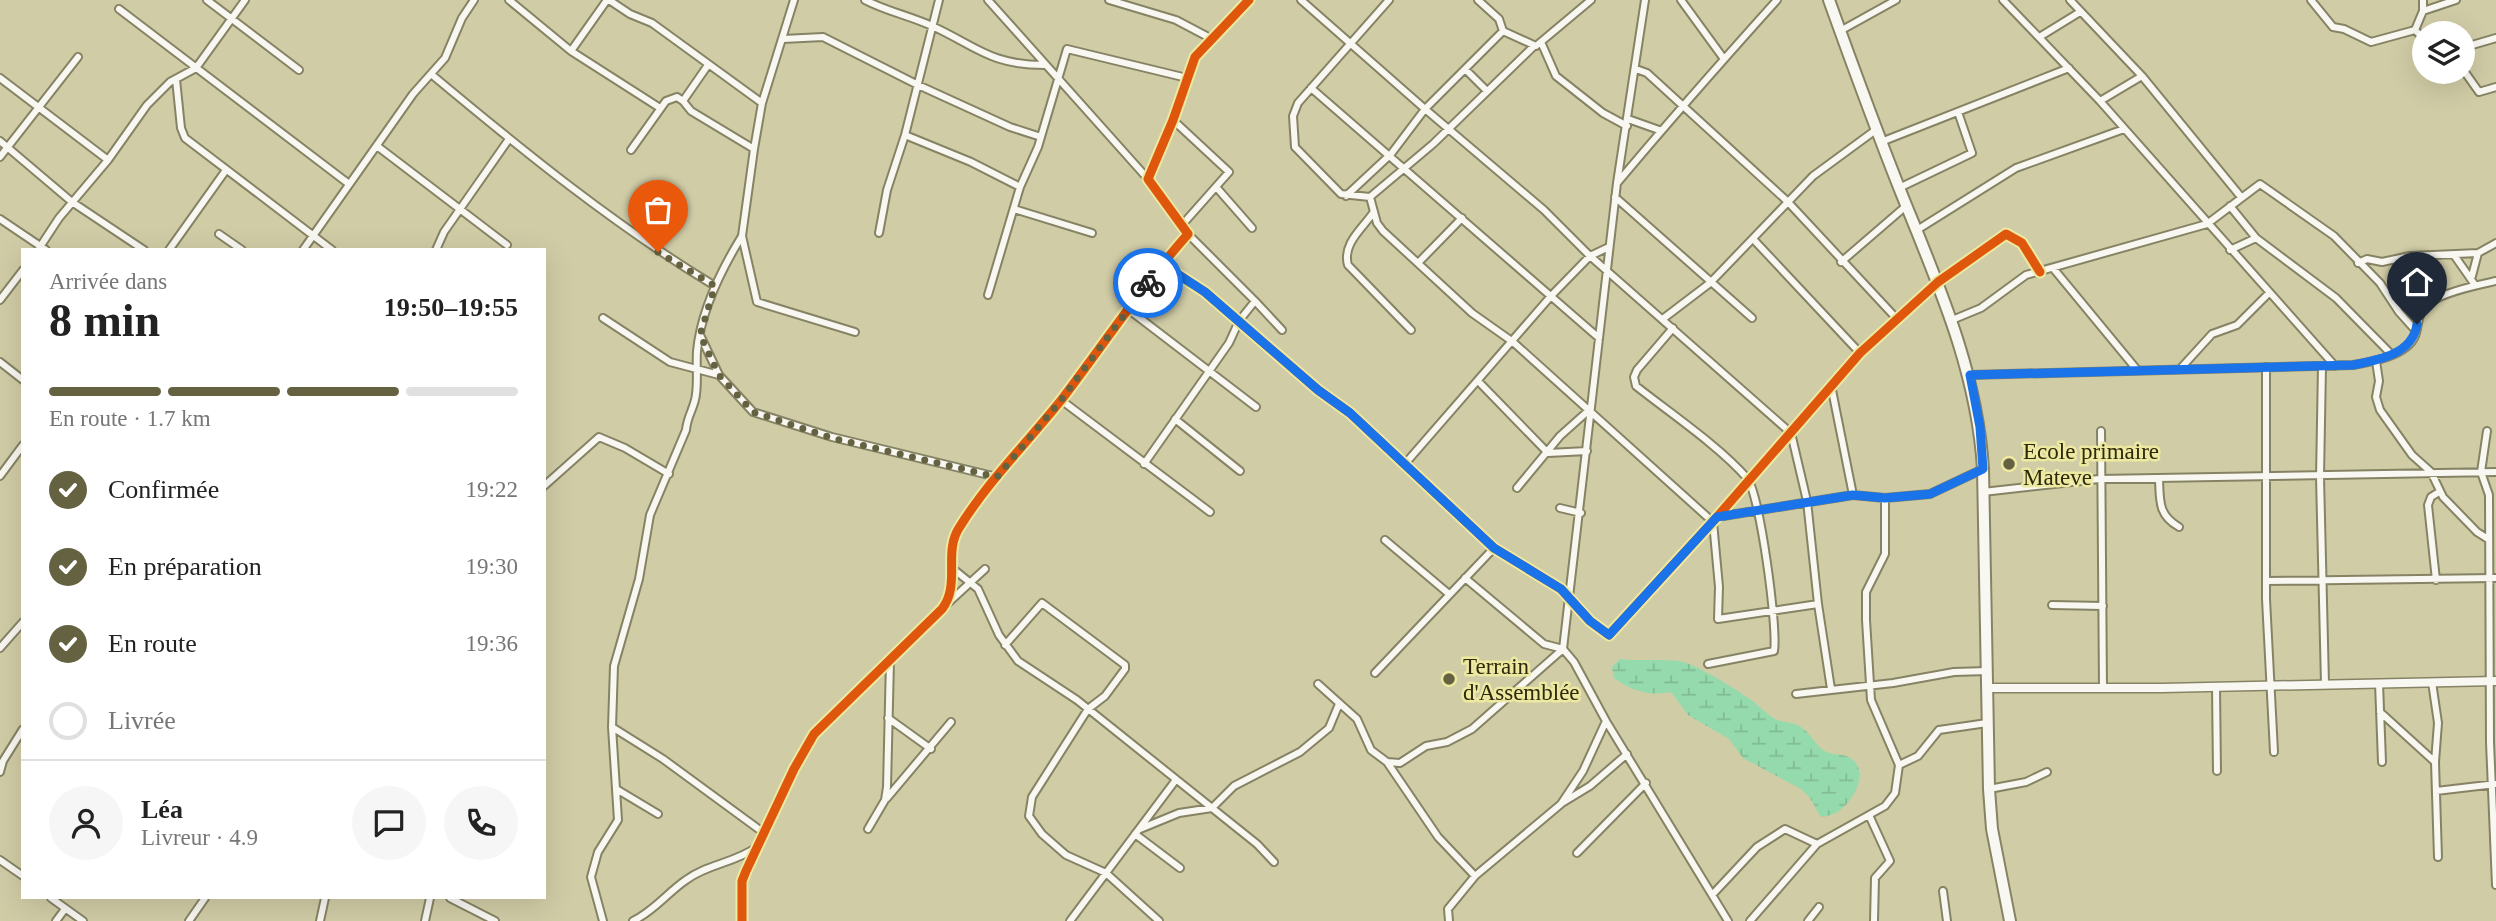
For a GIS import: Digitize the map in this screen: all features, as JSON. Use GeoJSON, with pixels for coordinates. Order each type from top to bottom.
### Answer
{"type":"FeatureCollection","features":[{"type":"Feature","properties":{"kind":"highway"},"geometry":{"type":"LineString","coordinates":[[1829,0],[1881,142],[1938,282],[1970,375],[1980,427],[1983,469],[1989,789],[1992,829],[2010,921]]}},
{"type":"Feature","properties":{"kind":"street"},"geometry":{"type":"LineString","coordinates":[[207,0],[299,70]]}},
{"type":"Feature","properties":{"kind":"street"},"geometry":{"type":"LineString","coordinates":[[42,248],[72,202],[108,160],[146,104],[176,79],[196,68],[245,0]]}},
{"type":"Feature","properties":{"kind":"street"},"geometry":{"type":"LineString","coordinates":[[304,248],[377,146],[445,58],[462,18],[474,0]]}},
{"type":"Feature","properties":{"kind":"street"},"geometry":{"type":"LineString","coordinates":[[509,0],[571,51],[660,108]]}},
{"type":"Feature","properties":{"kind":"street"},"geometry":{"type":"LineString","coordinates":[[571,51],[608,0],[652,23],[762,103]]}},
{"type":"Feature","properties":{"kind":"street"},"geometry":{"type":"LineString","coordinates":[[603,921],[591,877],[598,852],[618,820],[612,727],[614,666],[639,579],[650,515],[669,474],[696,396],[700,335],[715,286],[742,236],[762,103],[794,0]]}},
{"type":"Feature","properties":{"kind":"street"},"geometry":{"type":"LineString","coordinates":[[865,0],[932,26],[982,55],[1007,63],[1044,65]]}},
{"type":"Feature","properties":{"kind":"street"},"geometry":{"type":"LineString","coordinates":[[879,233],[887,190],[905,135],[939,0]]}},
{"type":"Feature","properties":{"kind":"street"},"geometry":{"type":"LineString","coordinates":[[988,0],[1148,179],[1188,234],[1282,330]]}},
{"type":"Feature","properties":{"kind":"street"},"geometry":{"type":"LineString","coordinates":[[1109,0],[1176,20],[1212,39]]}},
{"type":"Feature","properties":{"kind":"street"},"geometry":{"type":"LineString","coordinates":[[1148,179],[1173,120],[1195,57],[1249,0]]}},
{"type":"Feature","properties":{"kind":"street"},"geometry":{"type":"LineString","coordinates":[[1301,0],[1544,210],[1590,256],[1664,318],[1791,433],[1807,501],[1818,604],[1831,689]]}},
{"type":"Feature","properties":{"kind":"street"},"geometry":{"type":"LineString","coordinates":[[1389,0],[1298,103],[1293,116],[1295,147],[1319,175],[1346,196],[1370,197],[1406,167],[1533,47],[1591,0]]}},
{"type":"Feature","properties":{"kind":"street"},"geometry":{"type":"LineString","coordinates":[[1478,0],[1499,19],[1503,31],[1533,47]]}},
{"type":"Feature","properties":{"kind":"street"},"geometry":{"type":"LineString","coordinates":[[1575,0],[1583,4]]}},
{"type":"Feature","properties":{"kind":"street"},"geometry":{"type":"LineString","coordinates":[[1387,762],[1406,761],[1426,746],[1447,741],[1472,729],[1563,649],[1581,513],[1588,411],[1608,270],[1615,197],[1645,0]]}},
{"type":"Feature","properties":{"kind":"street"},"geometry":{"type":"LineString","coordinates":[[1681,0],[1724,59]]}},
{"type":"Feature","properties":{"kind":"street"},"geometry":{"type":"LineString","coordinates":[[1617,183],[1659,130],[1684,107],[1777,0]]}},
{"type":"Feature","properties":{"kind":"street"},"geometry":{"type":"LineString","coordinates":[[1840,31],[1896,0]]}},
{"type":"Feature","properties":{"kind":"street"},"geometry":{"type":"LineString","coordinates":[[2003,0],[2041,36],[2100,101],[2335,366]]}},
{"type":"Feature","properties":{"kind":"street"},"geometry":{"type":"LineString","coordinates":[[2070,0],[2143,76],[2241,197]]}},
{"type":"Feature","properties":{"kind":"street"},"geometry":{"type":"LineString","coordinates":[[2311,0],[2333,27],[2344,29],[2367,41],[2412,31]]}},
{"type":"Feature","properties":{"kind":"street"},"geometry":{"type":"LineString","coordinates":[[2419,21],[2423,11],[2423,0]]}},
{"type":"Feature","properties":{"kind":"street"},"geometry":{"type":"LineString","coordinates":[[2423,11],[2456,0]]}},
{"type":"Feature","properties":{"kind":"street"},"geometry":{"type":"LineString","coordinates":[[119,9],[349,184]]}},
{"type":"Feature","properties":{"kind":"street"},"geometry":{"type":"LineString","coordinates":[[2041,36],[2080,12]]}},
{"type":"Feature","properties":{"kind":"street"},"geometry":{"type":"LineString","coordinates":[[1346,196],[1391,154],[1425,109],[1503,31]]}},
{"type":"Feature","properties":{"kind":"street"},"geometry":{"type":"LineString","coordinates":[[783,39],[823,37],[918,85],[1010,127],[1041,137]]}},
{"type":"Feature","properties":{"kind":"street"},"geometry":{"type":"LineString","coordinates":[[2475,44],[2496,38]]}},
{"type":"Feature","properties":{"kind":"street"},"geometry":{"type":"LineString","coordinates":[[1541,42],[1556,76],[1603,113],[1659,130]]}},
{"type":"Feature","properties":{"kind":"street"},"geometry":{"type":"LineString","coordinates":[[988,295],[1020,187],[1041,137],[1065,52],[1070,48],[1187,78]]}},
{"type":"Feature","properties":{"kind":"street"},"geometry":{"type":"LineString","coordinates":[[0,158],[78,57]]}},
{"type":"Feature","properties":{"kind":"street"},"geometry":{"type":"LineString","coordinates":[[683,102],[708,65]]}},
{"type":"Feature","properties":{"kind":"street"},"geometry":{"type":"LineString","coordinates":[[1881,142],[2069,68]]}},
{"type":"Feature","properties":{"kind":"street"},"geometry":{"type":"LineString","coordinates":[[1465,69],[1486,90]]}},
{"type":"Feature","properties":{"kind":"street"},"geometry":{"type":"LineString","coordinates":[[1636,69],[1647,74],[1787,201],[1841,262],[1897,318]]}},
{"type":"Feature","properties":{"kind":"street"},"geometry":{"type":"LineString","coordinates":[[431,74],[509,139],[658,252],[715,286]]}},
{"type":"Feature","properties":{"kind":"street"},"geometry":{"type":"LineString","coordinates":[[2100,101],[2143,76]]}},
{"type":"Feature","properties":{"kind":"street"},"geometry":{"type":"LineString","coordinates":[[0,78],[108,160]]}},
{"type":"Feature","properties":{"kind":"street"},"geometry":{"type":"LineString","coordinates":[[176,79],[182,133],[226,170],[330,248]]}},
{"type":"Feature","properties":{"kind":"street"},"geometry":{"type":"LineString","coordinates":[[2473,84],[2479,92],[2496,88]]}},
{"type":"Feature","properties":{"kind":"street"},"geometry":{"type":"LineString","coordinates":[[1311,88],[1406,167],[1599,338]]}},
{"type":"Feature","properties":{"kind":"street"},"geometry":{"type":"LineString","coordinates":[[631,150],[660,108],[672,97],[754,149]]}},
{"type":"Feature","properties":{"kind":"street"},"geometry":{"type":"LineString","coordinates":[[1899,188],[1972,153],[1973,149],[1958,111]]}},
{"type":"Feature","properties":{"kind":"street"},"geometry":{"type":"LineString","coordinates":[[1173,120],[1228,168],[1228,176],[1182,225]]}},
{"type":"Feature","properties":{"kind":"street"},"geometry":{"type":"LineString","coordinates":[[1664,318],[1710,283],[1813,176],[1877,129]]}},
{"type":"Feature","properties":{"kind":"street"},"geometry":{"type":"LineString","coordinates":[[1917,230],[2015,167],[2124,129]]}},
{"type":"Feature","properties":{"kind":"street"},"geometry":{"type":"LineString","coordinates":[[905,135],[971,162],[1020,187]]}},
{"type":"Feature","properties":{"kind":"street"},"geometry":{"type":"LineString","coordinates":[[437,248],[509,139]]}},
{"type":"Feature","properties":{"kind":"street"},"geometry":{"type":"LineString","coordinates":[[0,141],[72,202],[141,248]]}},
{"type":"Feature","properties":{"kind":"street"},"geometry":{"type":"LineString","coordinates":[[377,146],[506,245]]}},
{"type":"Feature","properties":{"kind":"street"},"geometry":{"type":"LineString","coordinates":[[170,248],[226,170]]}},
{"type":"Feature","properties":{"kind":"street"},"geometry":{"type":"LineString","coordinates":[[1952,320],[1981,308],[2021,278],[2207,223],[2255,185],[2264,185],[2291,209],[2334,236],[2358,264],[2380,283],[2399,312],[2416,331]]}},
{"type":"Feature","properties":{"kind":"street"},"geometry":{"type":"LineString","coordinates":[[1217,188],[1252,228]]}},
{"type":"Feature","properties":{"kind":"street"},"geometry":{"type":"LineString","coordinates":[[1370,197],[1374,202],[1373,213],[1348,246],[1348,265],[1411,330]]}},
{"type":"Feature","properties":{"kind":"street"},"geometry":{"type":"LineString","coordinates":[[1615,197],[1752,318]]}},
{"type":"Feature","properties":{"kind":"street"},"geometry":{"type":"LineString","coordinates":[[1841,262],[1906,206]]}},
{"type":"Feature","properties":{"kind":"street"},"geometry":{"type":"LineString","coordinates":[[2230,206],[2256,238],[2336,298],[2391,354]]}},
{"type":"Feature","properties":{"kind":"street"},"geometry":{"type":"LineString","coordinates":[[1014,209],[1092,233]]}},
{"type":"Feature","properties":{"kind":"street"},"geometry":{"type":"LineString","coordinates":[[1373,213],[1383,231],[1472,313],[1513,342],[1588,411],[1715,520],[1718,619],[1818,604]]}},
{"type":"Feature","properties":{"kind":"street"},"geometry":{"type":"LineString","coordinates":[[1418,263],[1462,218]]}},
{"type":"Feature","properties":{"kind":"street"},"geometry":{"type":"LineString","coordinates":[[0,219],[40,248]]}},
{"type":"Feature","properties":{"kind":"street"},"geometry":{"type":"LineString","coordinates":[[219,234],[239,248]]}},
{"type":"Feature","properties":{"kind":"street"},"geometry":{"type":"LineString","coordinates":[[942,609],[952,589],[953,538],[997,477],[1061,400],[1162,264],[1188,234]]}},
{"type":"Feature","properties":{"kind":"street"},"geometry":{"type":"LineString","coordinates":[[1162,264],[1205,292],[1318,390],[1350,413],[1494,548],[1552,583],[1590,621],[1609,635],[1715,520],[1860,353],[1938,282],[2006,234],[2022,243],[2040,272]]}},
{"type":"Feature","properties":{"kind":"street"},"geometry":{"type":"LineString","coordinates":[[742,236],[757,302],[855,332]]}},
{"type":"Feature","properties":{"kind":"street"},"geometry":{"type":"LineString","coordinates":[[2230,250],[2256,238]]}},
{"type":"Feature","properties":{"kind":"street"},"geometry":{"type":"LineString","coordinates":[[1754,240],[1860,353]]}},
{"type":"Feature","properties":{"kind":"street"},"geometry":{"type":"LineString","coordinates":[[2358,264],[2367,259],[2382,262],[2397,258],[2478,253],[2496,243]]}},
{"type":"Feature","properties":{"kind":"street"},"geometry":{"type":"LineString","coordinates":[[1404,465],[1479,383],[1551,296],[1590,256],[1609,247]]}},
{"type":"Feature","properties":{"kind":"street"},"geometry":{"type":"LineString","coordinates":[[2472,276],[2478,253]]}},
{"type":"Feature","properties":{"kind":"street"},"geometry":{"type":"LineString","coordinates":[[2454,255],[2472,276],[2475,285]]}},
{"type":"Feature","properties":{"kind":"street"},"geometry":{"type":"LineString","coordinates":[[2053,268],[2138,371]]}},
{"type":"Feature","properties":{"kind":"street"},"geometry":{"type":"LineString","coordinates":[[0,300],[2,292],[21,272]]}},
{"type":"Feature","properties":{"kind":"street"},"geometry":{"type":"LineString","coordinates":[[1970,375],[2335,366],[2376,361],[2412,342],[2421,312],[2429,302],[2475,285],[2496,281]]}},
{"type":"Feature","properties":{"kind":"street"},"geometry":{"type":"LineString","coordinates":[[2181,368],[2212,334],[2237,325],[2269,293]]}},
{"type":"Feature","properties":{"kind":"street"},"geometry":{"type":"LineString","coordinates":[[1144,464],[1229,343],[1238,321],[1255,301]]}},
{"type":"Feature","properties":{"kind":"street"},"geometry":{"type":"LineString","coordinates":[[1128,309],[1256,407]]}},
{"type":"Feature","properties":{"kind":"street"},"geometry":{"type":"LineString","coordinates":[[603,318],[662,357],[719,375]]}},
{"type":"Feature","properties":{"kind":"street"},"geometry":{"type":"LineString","coordinates":[[1674,328],[1637,370],[1634,377],[1636,386],[1749,480],[1758,512],[1773,610],[1774,651],[1708,664]]}},
{"type":"Feature","properties":{"kind":"street"},"geometry":{"type":"LineString","coordinates":[[700,335],[719,375],[753,412],[832,438],[997,477]]}},
{"type":"Feature","properties":{"kind":"street"},"geometry":{"type":"LineString","coordinates":[[2376,361],[2379,381],[2376,397],[2380,410],[2412,455],[2431,472],[2439,492],[2477,532],[2488,539]]}},
{"type":"Feature","properties":{"kind":"street"},"geometry":{"type":"LineString","coordinates":[[0,362],[21,378]]}},
{"type":"Feature","properties":{"kind":"street"},"geometry":{"type":"LineString","coordinates":[[2322,366],[2320,477],[2325,684]]}},
{"type":"Feature","properties":{"kind":"street"},"geometry":{"type":"LineString","coordinates":[[2266,367],[2266,581],[2274,751]]}},
{"type":"Feature","properties":{"kind":"street"},"geometry":{"type":"LineString","coordinates":[[1479,383],[1548,453],[1587,451]]}},
{"type":"Feature","properties":{"kind":"street"},"geometry":{"type":"LineString","coordinates":[[1832,385],[1853,495]]}},
{"type":"Feature","properties":{"kind":"street"},"geometry":{"type":"LineString","coordinates":[[1061,400],[1210,512]]}},
{"type":"Feature","properties":{"kind":"street"},"geometry":{"type":"LineString","coordinates":[[1517,488],[1588,411]]}},
{"type":"Feature","properties":{"kind":"street"},"geometry":{"type":"LineString","coordinates":[[1174,418],[1240,471]]}},
{"type":"Feature","properties":{"kind":"street"},"geometry":{"type":"LineString","coordinates":[[2101,431],[2099,479],[2103,688]]}},
{"type":"Feature","properties":{"kind":"street"},"geometry":{"type":"LineString","coordinates":[[2487,431],[2481,472],[2488,488],[2488,539],[2492,578],[2496,885]]}},
{"type":"Feature","properties":{"kind":"street"},"geometry":{"type":"LineString","coordinates":[[546,484],[598,437],[625,448],[669,474]]}},
{"type":"Feature","properties":{"kind":"street"},"geometry":{"type":"LineString","coordinates":[[0,476],[21,448]]}},
{"type":"Feature","properties":{"kind":"street"},"geometry":{"type":"LineString","coordinates":[[1715,520],[1807,501],[1853,495],[1885,498],[1930,494],[1983,469]]}},
{"type":"Feature","properties":{"kind":"street"},"geometry":{"type":"LineString","coordinates":[[1983,492],[2099,479],[2496,472]]}},
{"type":"Feature","properties":{"kind":"street"},"geometry":{"type":"LineString","coordinates":[[2159,479],[2160,508],[2170,522],[2179,527]]}},
{"type":"Feature","properties":{"kind":"street"},"geometry":{"type":"LineString","coordinates":[[2436,580],[2428,505],[2431,497],[2439,492]]}},
{"type":"Feature","properties":{"kind":"street"},"geometry":{"type":"LineString","coordinates":[[1750,921],[1817,844],[1891,800],[1899,765],[1871,701],[1865,595],[1884,560],[1887,542],[1885,498]]}},
{"type":"Feature","properties":{"kind":"street"},"geometry":{"type":"LineString","coordinates":[[1560,508],[1581,513]]}},
{"type":"Feature","properties":{"kind":"street"},"geometry":{"type":"LineString","coordinates":[[1385,540],[1449,594]]}},
{"type":"Feature","properties":{"kind":"street"},"geometry":{"type":"LineString","coordinates":[[1375,673],[1494,548]]}},
{"type":"Feature","properties":{"kind":"street"},"geometry":{"type":"LineString","coordinates":[[952,568],[971,582],[982,597],[1005,645],[1018,661],[1088,709],[1212,808],[1274,862]]}},
{"type":"Feature","properties":{"kind":"street"},"geometry":{"type":"LineString","coordinates":[[742,921],[742,881],[814,734],[985,569]]}},
{"type":"Feature","properties":{"kind":"street"},"geometry":{"type":"LineString","coordinates":[[1465,578],[1544,644],[1563,649],[1574,662],[1606,721],[1713,894],[1725,919]]}},
{"type":"Feature","properties":{"kind":"street"},"geometry":{"type":"LineString","coordinates":[[2266,581],[2492,578]]}},
{"type":"Feature","properties":{"kind":"street"},"geometry":{"type":"LineString","coordinates":[[1005,645],[1039,604],[1045,604],[1126,667],[1105,696],[1088,709],[1055,765],[1038,786],[1028,810],[1032,822],[1042,834],[1066,855],[1106,873],[1159,921]]}},
{"type":"Feature","properties":{"kind":"street"},"geometry":{"type":"LineString","coordinates":[[2052,605],[2103,606]]}},
{"type":"Feature","properties":{"kind":"street"},"geometry":{"type":"LineString","coordinates":[[0,648],[21,624]]}},
{"type":"Feature","properties":{"kind":"street"},"geometry":{"type":"LineString","coordinates":[[885,800],[890,661]]}},
{"type":"Feature","properties":{"kind":"street"},"geometry":{"type":"LineString","coordinates":[[1796,694],[1954,672],[1987,671]]}},
{"type":"Feature","properties":{"kind":"street"},"geometry":{"type":"LineString","coordinates":[[1987,688],[2216,687],[2493,681]]}},
{"type":"Feature","properties":{"kind":"street"},"geometry":{"type":"LineString","coordinates":[[2432,682],[2438,723],[2435,762],[2438,858]]}},
{"type":"Feature","properties":{"kind":"street"},"geometry":{"type":"LineString","coordinates":[[2379,683],[2382,762]]}},
{"type":"Feature","properties":{"kind":"street"},"geometry":{"type":"LineString","coordinates":[[1318,684],[1360,723],[1371,750],[1387,762],[1438,837],[1475,876]]}},
{"type":"Feature","properties":{"kind":"street"},"geometry":{"type":"LineString","coordinates":[[2216,687],[2217,771]]}},
{"type":"Feature","properties":{"kind":"street"},"geometry":{"type":"LineString","coordinates":[[1138,832],[1179,813],[1212,808],[1234,786],[1318,740],[1329,728],[1339,704]]}},
{"type":"Feature","properties":{"kind":"street"},"geometry":{"type":"LineString","coordinates":[[2381,712],[2435,762]]}},
{"type":"Feature","properties":{"kind":"street"},"geometry":{"type":"LineString","coordinates":[[888,718],[931,749]]}},
{"type":"Feature","properties":{"kind":"street"},"geometry":{"type":"LineString","coordinates":[[1561,804],[1574,786],[1606,721]]}},
{"type":"Feature","properties":{"kind":"street"},"geometry":{"type":"LineString","coordinates":[[867,829],[885,800],[931,749],[951,722]]}},
{"type":"Feature","properties":{"kind":"street"},"geometry":{"type":"LineString","coordinates":[[1899,765],[1918,757],[1940,730],[1987,723]]}},
{"type":"Feature","properties":{"kind":"street"},"geometry":{"type":"LineString","coordinates":[[612,727],[663,759],[764,833]]}},
{"type":"Feature","properties":{"kind":"street"},"geometry":{"type":"LineString","coordinates":[[0,772],[2,761],[21,732]]}},
{"type":"Feature","properties":{"kind":"street"},"geometry":{"type":"LineString","coordinates":[[1449,921],[1448,909],[1475,876],[1561,804],[1581,793],[1627,754]]}},
{"type":"Feature","properties":{"kind":"street"},"geometry":{"type":"LineString","coordinates":[[1989,789],[2026,782],[2047,772]]}},
{"type":"Feature","properties":{"kind":"street"},"geometry":{"type":"LineString","coordinates":[[1070,921],[1175,781]]}},
{"type":"Feature","properties":{"kind":"street"},"geometry":{"type":"LineString","coordinates":[[1577,853],[1646,783]]}},
{"type":"Feature","properties":{"kind":"street"},"geometry":{"type":"LineString","coordinates":[[2436,792],[2495,785]]}},
{"type":"Feature","properties":{"kind":"street"},"geometry":{"type":"LineString","coordinates":[[1574,786],[1581,793]]}},
{"type":"Feature","properties":{"kind":"street"},"geometry":{"type":"LineString","coordinates":[[618,790],[658,814]]}},
{"type":"Feature","properties":{"kind":"street"},"geometry":{"type":"LineString","coordinates":[[1869,815],[1890,861],[1875,878],[1874,921]]}},
{"type":"Feature","properties":{"kind":"street"},"geometry":{"type":"LineString","coordinates":[[1713,894],[1757,847],[1785,829],[1817,844]]}},
{"type":"Feature","properties":{"kind":"street"},"geometry":{"type":"LineString","coordinates":[[1138,832],[1180,868]]}},
{"type":"Feature","properties":{"kind":"street"},"geometry":{"type":"LineString","coordinates":[[633,921],[663,902],[686,880],[742,858],[758,846]]}},
{"type":"Feature","properties":{"kind":"street"},"geometry":{"type":"LineString","coordinates":[[0,860],[21,875]]}},
{"type":"Feature","properties":{"kind":"street"},"geometry":{"type":"LineString","coordinates":[[1943,891],[1947,921]]}},
{"type":"Feature","properties":{"kind":"street"},"geometry":{"type":"LineString","coordinates":[[52,899],[83,921]]}},
{"type":"Feature","properties":{"kind":"street"},"geometry":{"type":"LineString","coordinates":[[189,921],[204,899]]}},
{"type":"Feature","properties":{"kind":"street"},"geometry":{"type":"LineString","coordinates":[[320,921],[325,899]]}},
{"type":"Feature","properties":{"kind":"street"},"geometry":{"type":"LineString","coordinates":[[425,921],[430,899]]}},
{"type":"Feature","properties":{"kind":"street"},"geometry":{"type":"LineString","coordinates":[[452,899],[495,921]]}},
{"type":"Feature","properties":{"kind":"street"},"geometry":{"type":"LineString","coordinates":[[1808,921],[1819,907]]}},
{"type":"Feature","properties":{"kind":"street"},"geometry":{"type":"LineString","coordinates":[[56,921],[65,909]]}},
{"type":"Feature","properties":{"kind":"green space"},"geometry":{"type":"Polygon","coordinates":[[[1620,659],[1689,664],[1731,687],[1775,719],[1801,727],[1823,750],[1853,760],[1860,777],[1853,796],[1838,812],[1820,816],[1810,798],[1801,789],[1743,758],[1729,739],[1688,715],[1671,692],[1641,692],[1614,678],[1612,667],[1620,659]]]}},
{"type":"Feature","properties":{"kind":"cycle path"},"geometry":{"type":"LineString","coordinates":[[742,921],[742,881],[794,769],[814,734],[942,609],[948,599],[952,579],[952,548],[959,528],[1188,234],[1148,179],[1173,120],[1195,57],[1249,0]]}},
{"type":"Feature","properties":{"kind":"cycle path"},"geometry":{"type":"LineString","coordinates":[[1162,264],[1205,292],[1318,390],[1350,413],[1494,548],[1561,589],[1590,621],[1609,635],[1717,517],[1860,353],[1938,282],[2006,234],[2022,243],[2040,272]]}},
{"type":"Feature","properties":{"kind":"way so far"},"geometry":{"type":"LineString","coordinates":[[658,252],[715,286],[700,335],[719,375],[741,403],[753,412],[832,438],[997,477],[1061,400],[1148,283]]}},
{"type":"Feature","properties":{"kind":"place","name":"Ecole primaire Mateve"},"geometry":{"type":"Point","coordinates":[2009,464]}},
{"type":"Feature","properties":{"kind":"place","name":"Terrain d'Assemblée"},"geometry":{"type":"Point","coordinates":[1449,679]}},
{"type":"Feature","properties":{"kind":"route"},"geometry":{"type":"LineString","coordinates":[[1148,283],[1162,264],[1205,292],[1318,390],[1375,435],[1494,548],[1561,589],[1590,621],[1607,635],[1612,633],[1661,575],[1717,517],[1741,516],[1807,501],[1853,495],[1885,498],[1930,494],[1983,469],[1980,427],[1970,375],[2353,365],[2376,361],[2407,346],[2415,337],[2417,324]]}}]}
